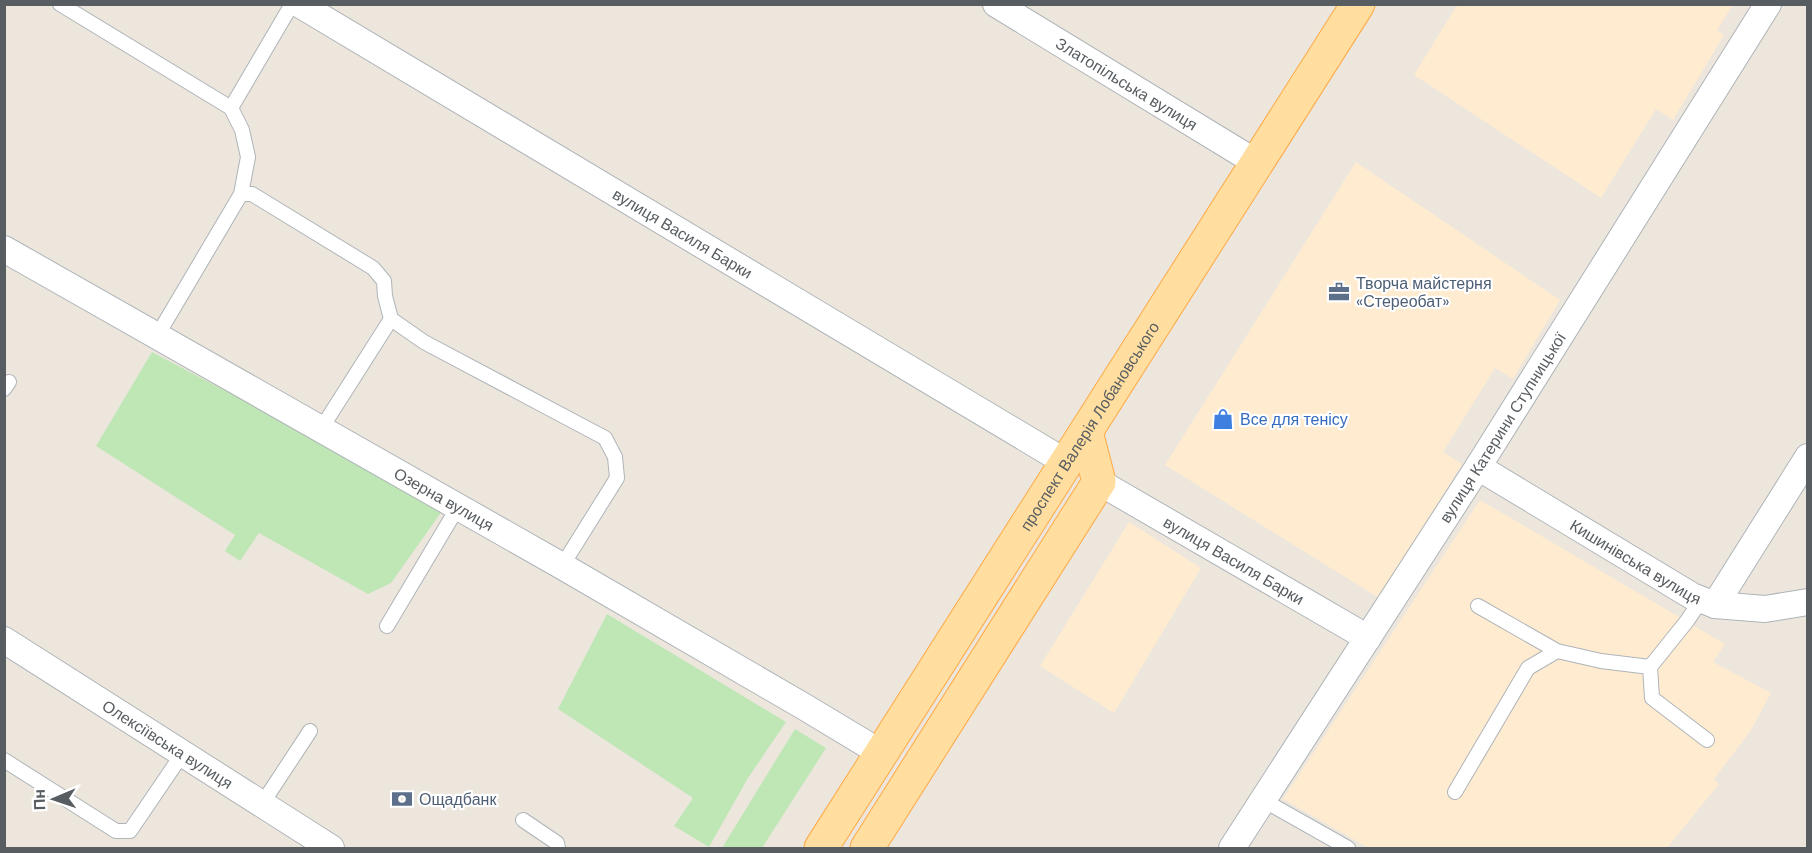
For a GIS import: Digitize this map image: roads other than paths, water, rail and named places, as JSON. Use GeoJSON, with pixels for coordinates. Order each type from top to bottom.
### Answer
{"type":"FeatureCollection","features":[{"type":"Feature","properties":{"kind":"main road","name":"проспект Валерія Лобановського"},"geometry":{"type":"LineString","coordinates":[[821,849],[1358,4]]}},
{"type":"Feature","properties":{"kind":"main road"},"geometry":{"type":"LineString","coordinates":[[867,849],[1099,482],[1086,432]]}},
{"type":"Feature","properties":{"kind":"street","name":"вулиця Василя Барки"},"geometry":{"type":"LineString","coordinates":[[299,4],[1067,463]]}},
{"type":"Feature","properties":{"kind":"street","name":"Златопільська вулиця"},"geometry":{"type":"LineString","coordinates":[[996,4],[1257,163]]}},
{"type":"Feature","properties":{"kind":"street","name":"вулиця Катерини Ступницької"},"geometry":{"type":"LineString","coordinates":[[1232,849],[1478,467],[1768,4]]}},
{"type":"Feature","properties":{"kind":"street","name":"Озерна вулиця"},"geometry":{"type":"LineString","coordinates":[[4,249],[562,566],[881,753]]}},
{"type":"Feature","properties":{"kind":"street"},"geometry":{"type":"LineString","coordinates":[[1708,602],[1808,457]]}},
{"type":"Feature","properties":{"kind":"street","name":"Кишинівська вулиця"},"geometry":{"type":"LineString","coordinates":[[1478,467],[1692,596],[1708,602],[1765,609],[1808,602]]}},
{"type":"Feature","properties":{"kind":"street","name":"вулиця Василя Барки"},"geometry":{"type":"LineString","coordinates":[[1099,482],[1368,638]]}},
{"type":"Feature","properties":{"kind":"street","name":"Олексіївська вулиця"},"geometry":{"type":"LineString","coordinates":[[4,640],[331,849]]}},
{"type":"Feature","properties":{"kind":"lane"},"geometry":{"type":"LineString","coordinates":[[60,4],[231,108],[242,130],[248,157],[241,194],[158,336]]}},
{"type":"Feature","properties":{"kind":"lane"},"geometry":{"type":"LineString","coordinates":[[231,108],[292,4]]}},
{"type":"Feature","properties":{"kind":"lane"},"geometry":{"type":"LineString","coordinates":[[241,194],[252,194],[372,267],[384,281],[385,296],[392,319],[424,342],[604,438],[615,457],[617,478],[562,566]]}},
{"type":"Feature","properties":{"kind":"lane"},"geometry":{"type":"LineString","coordinates":[[321,429],[392,319]]}},
{"type":"Feature","properties":{"kind":"lane"},"geometry":{"type":"LineString","coordinates":[[387,626],[458,507]]}},
{"type":"Feature","properties":{"kind":"lane"},"geometry":{"type":"LineString","coordinates":[[1707,740],[1652,698],[1650,667],[1687,621],[1708,602]]}},
{"type":"Feature","properties":{"kind":"lane"},"geometry":{"type":"LineString","coordinates":[[1478,606],[1557,651],[1601,661],[1650,667]]}},
{"type":"Feature","properties":{"kind":"lane"},"geometry":{"type":"LineString","coordinates":[[1455,792],[1528,668],[1557,651]]}},
{"type":"Feature","properties":{"kind":"lane"},"geometry":{"type":"LineString","coordinates":[[262,804],[310,731]]}},
{"type":"Feature","properties":{"kind":"lane"},"geometry":{"type":"LineString","coordinates":[[4,760],[116,831],[130,831],[183,753]]}},
{"type":"Feature","properties":{"kind":"lane"},"geometry":{"type":"LineString","coordinates":[[1263,801],[1348,849]]}},
{"type":"Feature","properties":{"kind":"lane"},"geometry":{"type":"LineString","coordinates":[[523,820],[557,843],[558,849]]}},
{"type":"Feature","properties":{"kind":"place","name":"Творча майстерня «Стереобат»"},"geometry":{"type":"Point","coordinates":[1339,292]}},
{"type":"Feature","properties":{"kind":"place","name":"Все для тенісу"},"geometry":{"type":"Point","coordinates":[1223,419]}},
{"type":"Feature","properties":{"kind":"place","name":"Ощадбанк"},"geometry":{"type":"Point","coordinates":[402,799]}}]}
